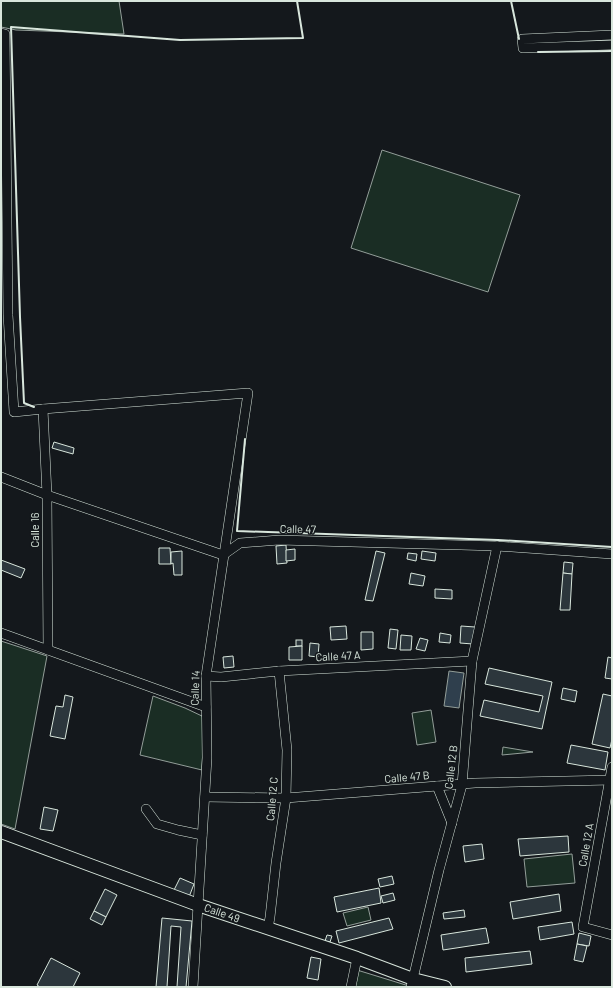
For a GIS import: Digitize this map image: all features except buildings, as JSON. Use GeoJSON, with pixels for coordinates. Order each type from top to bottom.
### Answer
{"type":"FeatureCollection","features":[{"type":"Feature","properties":{"kind":"street"},"geometry":{"type":"LineString","coordinates":[[3,33],[4,314],[14,412],[43,409]]}},
{"type":"Feature","properties":{"kind":"street"},"geometry":{"type":"LineString","coordinates":[[612,35],[522,38],[523,48],[612,45]]}},
{"type":"Feature","properties":{"kind":"street","name":"Calle 14"},"geometry":{"type":"LineString","coordinates":[[43,409],[248,393],[206,676],[207,758],[193,987]]}},
{"type":"Feature","properties":{"kind":"street","name":"Calle 16"},"geometry":{"type":"LineString","coordinates":[[43,409],[47,495],[48,650]]}},
{"type":"Feature","properties":{"kind":"street"},"geometry":{"type":"LineString","coordinates":[[1,477],[47,495],[223,555],[240,543]]}},
{"type":"Feature","properties":{"kind":"street","name":"Calle 47"},"geometry":{"type":"LineString","coordinates":[[225,544],[278,540],[497,546],[612,554]]}},
{"type":"Feature","properties":{"kind":"street","name":"Calle 12 B"},"geometry":{"type":"LineString","coordinates":[[412,983],[439,870],[462,785],[472,661],[497,546]]}},
{"type":"Feature","properties":{"kind":"street"},"geometry":{"type":"LineString","coordinates":[[1,633],[206,707]]}},
{"type":"Feature","properties":{"kind":"street","name":"Calle 47 A"},"geometry":{"type":"LineString","coordinates":[[206,676],[220,677],[279,671],[472,661]]}},
{"type":"Feature","properties":{"kind":"street","name":"Calle 12 C"},"geometry":{"type":"LineString","coordinates":[[268,929],[286,798],[287,750],[279,671]]}},
{"type":"Feature","properties":{"kind":"street","name":"Calle 12 A"},"geometry":{"type":"LineString","coordinates":[[612,767],[611,780],[583,927],[612,935]]}},
{"type":"Feature","properties":{"kind":"street","name":"Calle 47 B"},"geometry":{"type":"LineString","coordinates":[[204,797],[286,798],[475,783],[611,780]]}},
{"type":"Feature","properties":{"kind":"street"},"geometry":{"type":"LineString","coordinates":[[437,786],[452,823]]}},
{"type":"Feature","properties":{"kind":"street"},"geometry":{"type":"LineString","coordinates":[[146,808],[157,824],[202,835]]}},
{"type":"Feature","properties":{"kind":"street","name":"Calle 49"},"geometry":{"type":"LineString","coordinates":[[1,832],[198,905],[357,958],[412,983],[445,987]]}},
{"type":"Feature","properties":{"kind":"street"},"geometry":{"type":"LineString","coordinates":[[351,987],[357,958]]}},
{"type":"Feature","properties":{"kind":"green space"},"geometry":{"type":"Polygon","coordinates":[[[1,1],[119,1],[124,34],[16,30],[1,27],[1,1]]]}},
{"type":"Feature","properties":{"kind":"green space"},"geometry":{"type":"Polygon","coordinates":[[[382,150],[520,195],[488,292],[351,248],[382,150]]]}},
{"type":"Feature","properties":{"kind":"green space"},"geometry":{"type":"Polygon","coordinates":[[[1,641],[47,656],[15,829],[1,824],[1,641]]]}},
{"type":"Feature","properties":{"kind":"green space"},"geometry":{"type":"Polygon","coordinates":[[[153,696],[204,717],[202,770],[140,755],[153,696]]]}},
{"type":"Feature","properties":{"kind":"green space"},"geometry":{"type":"Polygon","coordinates":[[[431,710],[436,742],[417,745],[412,713],[431,710]]]}},
{"type":"Feature","properties":{"kind":"green space"},"geometry":{"type":"Polygon","coordinates":[[[503,747],[533,752],[502,755],[503,747]]]}},
{"type":"Feature","properties":{"kind":"green space"},"geometry":{"type":"Polygon","coordinates":[[[572,854],[575,883],[527,887],[524,859],[572,854]]]}},
{"type":"Feature","properties":{"kind":"green space"},"geometry":{"type":"Polygon","coordinates":[[[368,907],[371,920],[347,926],[343,913],[368,907]]]}},
{"type":"Feature","properties":{"kind":"green space"},"geometry":{"type":"Polygon","coordinates":[[[357,970],[409,986],[353,987],[357,970]]]}},
{"type":"Feature","properties":{"kind":"water"},"geometry":{"type":"Polygon","coordinates":[[[449,671],[464,673],[459,708],[444,706],[449,671]]]}},
{"type":"Feature","properties":{"kind":"wall"},"geometry":{"type":"LineString","coordinates":[[34,407],[24,403],[11,27],[180,40],[303,38],[297,1]]}},
{"type":"Feature","properties":{"kind":"wall"},"geometry":{"type":"LineString","coordinates":[[511,1],[519,39]]}},
{"type":"Feature","properties":{"kind":"wall"},"geometry":{"type":"LineString","coordinates":[[538,52],[612,51]]}},
{"type":"Feature","properties":{"kind":"wall"},"geometry":{"type":"LineString","coordinates":[[245,439],[237,531],[498,540],[612,547]]}}]}
